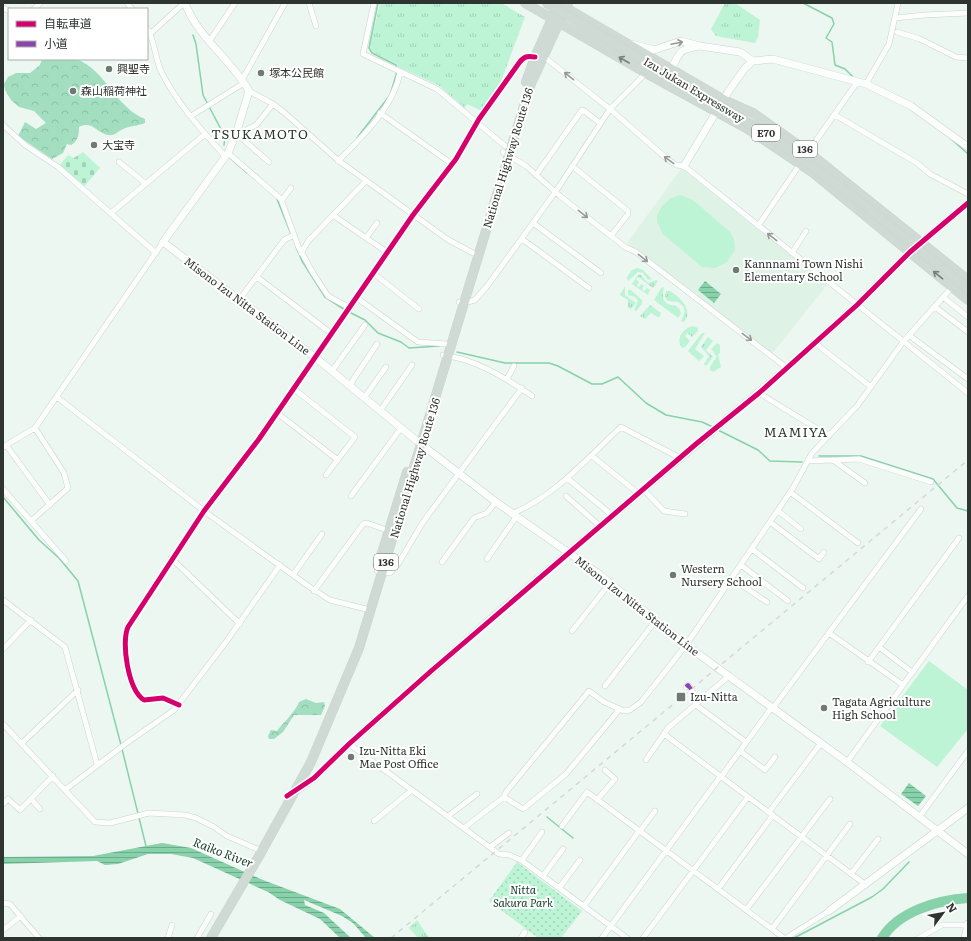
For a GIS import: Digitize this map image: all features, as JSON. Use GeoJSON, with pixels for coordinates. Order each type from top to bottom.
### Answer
{"type":"FeatureCollection","features":[{"type":"Feature","properties":{"kind":"highway","name":"136"},"geometry":{"type":"LineString","coordinates":[[525,3],[646,73],[718,111],[800,164],[968,300]]}},
{"type":"Feature","properties":{"kind":"highway","name":"Izu Jukan Expressway"},"geometry":{"type":"LineString","coordinates":[[546,3],[771,136],[847,191],[968,289]]}},
{"type":"Feature","properties":{"kind":"highway","name":"136"},"geometry":{"type":"LineString","coordinates":[[562,4],[724,100],[753,113],[808,152],[966,277]]}},
{"type":"Feature","properties":{"kind":"highway","name":"National Highway Route 136"},"geometry":{"type":"LineString","coordinates":[[446,355],[447,344],[461,302],[473,253],[505,151],[530,86],[539,57],[562,4]]}},
{"type":"Feature","properties":{"kind":"highway","name":"National Highway Route 136"},"geometry":{"type":"LineString","coordinates":[[211,938],[291,794],[311,762],[341,694],[359,648],[380,572],[446,355],[505,151]]}},
{"type":"Feature","properties":{"kind":"highway","name":"National Highway Route 136"},"geometry":{"type":"LineString","coordinates":[[291,794],[331,702],[380,572],[389,531],[419,443]]}},
{"type":"Feature","properties":{"kind":"highway","name":"National Highway Route 136"},"geometry":{"type":"LineString","coordinates":[[205,938],[234,896]]}},
{"type":"Feature","properties":{"kind":"street"},"geometry":{"type":"LineString","coordinates":[[350,308],[328,296],[301,253],[282,200],[227,155],[205,134],[162,74],[149,36],[185,3],[193,22],[243,81],[249,91],[273,104],[338,161],[447,239],[473,253]]}},
{"type":"Feature","properties":{"kind":"street"},"geometry":{"type":"LineString","coordinates":[[209,42],[235,3]]}},
{"type":"Feature","properties":{"kind":"street"},"geometry":{"type":"LineString","coordinates":[[191,116],[243,81],[285,3]]}},
{"type":"Feature","properties":{"kind":"street"},"geometry":{"type":"LineString","coordinates":[[309,3],[316,26]]}},
{"type":"Feature","properties":{"kind":"street"},"geometry":{"type":"LineString","coordinates":[[374,3],[363,54],[437,89],[505,151],[611,236],[636,252],[787,368]]}},
{"type":"Feature","properties":{"kind":"street"},"geometry":{"type":"LineString","coordinates":[[866,84],[889,44],[898,3]]}},
{"type":"Feature","properties":{"kind":"street"},"geometry":{"type":"LineString","coordinates":[[896,16],[968,13]]}},
{"type":"Feature","properties":{"kind":"street"},"geometry":{"type":"LineString","coordinates":[[897,32],[920,39],[956,57],[968,58]]}},
{"type":"Feature","properties":{"kind":"street"},"geometry":{"type":"LineString","coordinates":[[626,43],[654,50],[681,41],[700,46],[740,52],[753,61]]}},
{"type":"Feature","properties":{"kind":"street"},"geometry":{"type":"LineString","coordinates":[[672,69],[681,51],[686,47],[700,46]]}},
{"type":"Feature","properties":{"kind":"street"},"geometry":{"type":"LineString","coordinates":[[178,705],[166,698],[149,700],[141,698],[134,687],[127,663],[124,645],[124,636],[128,626],[171,558],[277,413],[387,252],[452,164],[477,124],[523,58],[527,56],[539,57],[610,109],[666,158],[676,165],[684,166],[968,393]]}},
{"type":"Feature","properties":{"kind":"street"},"geometry":{"type":"LineString","coordinates":[[684,166],[745,68],[753,61],[773,59],[866,84],[911,106],[968,147]]}},
{"type":"Feature","properties":{"kind":"street"},"geometry":{"type":"LineString","coordinates":[[338,161],[356,145],[392,98],[400,72]]}},
{"type":"Feature","properties":{"kind":"street"},"geometry":{"type":"LineString","coordinates":[[461,302],[475,300],[480,295],[556,191],[610,109],[646,73]]}},
{"type":"Feature","properties":{"kind":"street"},"geometry":{"type":"LineString","coordinates":[[808,152],[858,81]]}},
{"type":"Feature","properties":{"kind":"street"},"geometry":{"type":"LineString","coordinates":[[50,504],[4,446],[35,428],[58,398],[163,242],[227,155],[238,136],[249,91]]}},
{"type":"Feature","properties":{"kind":"street"},"geometry":{"type":"LineString","coordinates":[[238,136],[256,124],[273,104]]}},
{"type":"Feature","properties":{"kind":"street"},"geometry":{"type":"LineString","coordinates":[[536,175],[582,110],[600,123]]}},
{"type":"Feature","properties":{"kind":"street"},"geometry":{"type":"LineString","coordinates":[[380,113],[452,164]]}},
{"type":"Feature","properties":{"kind":"street"},"geometry":{"type":"LineString","coordinates":[[835,115],[917,163],[930,174],[968,194]]}},
{"type":"Feature","properties":{"kind":"street"},"geometry":{"type":"LineString","coordinates":[[3,124],[25,145],[58,167],[156,253]]}},
{"type":"Feature","properties":{"kind":"street"},"geometry":{"type":"LineString","coordinates":[[111,213],[205,134]]}},
{"type":"Feature","properties":{"kind":"street"},"geometry":{"type":"LineString","coordinates":[[238,136],[269,162]]}},
{"type":"Feature","properties":{"kind":"street"},"geometry":{"type":"LineString","coordinates":[[119,162],[145,183]]}},
{"type":"Feature","properties":{"kind":"street"},"geometry":{"type":"LineString","coordinates":[[758,226],[800,164]]}},
{"type":"Feature","properties":{"kind":"street"},"geometry":{"type":"LineString","coordinates":[[572,166],[628,211],[628,214],[611,236]]}},
{"type":"Feature","properties":{"kind":"street"},"geometry":{"type":"LineString","coordinates":[[301,253],[309,240],[366,181]]}},
{"type":"Feature","properties":{"kind":"street"},"geometry":{"type":"LineString","coordinates":[[282,200],[291,188]]}},
{"type":"Feature","properties":{"kind":"street"},"geometry":{"type":"LineString","coordinates":[[291,794],[314,778],[349,744],[442,661],[601,527],[680,458],[759,393],[857,305],[910,252],[968,203]]}},
{"type":"Feature","properties":{"kind":"street"},"geometry":{"type":"LineString","coordinates":[[333,215],[387,252]]}},
{"type":"Feature","properties":{"kind":"street"},"geometry":{"type":"LineString","coordinates":[[366,238],[377,223]]}},
{"type":"Feature","properties":{"kind":"street"},"geometry":{"type":"LineString","coordinates":[[533,223],[600,273]]}},
{"type":"Feature","properties":{"kind":"street"},"geometry":{"type":"LineString","coordinates":[[792,253],[806,231]]}},
{"type":"Feature","properties":{"kind":"street"},"geometry":{"type":"LineString","coordinates":[[239,300],[284,240],[294,235]]}},
{"type":"Feature","properties":{"kind":"street"},"geometry":{"type":"LineString","coordinates":[[522,239],[589,288]]}},
{"type":"Feature","properties":{"kind":"street","name":"Misono Izu Nitta Station Line"},"geometry":{"type":"LineString","coordinates":[[163,242],[316,358],[459,474],[610,583],[686,645],[920,816],[968,854]]}},
{"type":"Feature","properties":{"kind":"street"},"geometry":{"type":"LineString","coordinates":[[373,274],[419,309]]}},
{"type":"Feature","properties":{"kind":"street"},"geometry":{"type":"LineString","coordinates":[[257,277],[332,334]]}},
{"type":"Feature","properties":{"kind":"street"},"geometry":{"type":"LineString","coordinates":[[464,828],[504,797],[506,792],[589,690],[604,702],[619,710],[630,710],[638,705],[686,645],[778,511],[812,453],[854,410],[903,342],[910,336],[952,287]]}},
{"type":"Feature","properties":{"kind":"street"},"geometry":{"type":"LineString","coordinates":[[943,297],[968,317]]}},
{"type":"Feature","properties":{"kind":"street"},"geometry":{"type":"LineString","coordinates":[[356,298],[418,342],[447,344]]}},
{"type":"Feature","properties":{"kind":"street"},"geometry":{"type":"LineString","coordinates":[[935,307],[968,332]]}},
{"type":"Feature","properties":{"kind":"street"},"geometry":{"type":"LineString","coordinates":[[332,372],[365,325]]}},
{"type":"Feature","properties":{"kind":"street"},"geometry":{"type":"LineString","coordinates":[[910,336],[968,379]]}},
{"type":"Feature","properties":{"kind":"street"},"geometry":{"type":"LineString","coordinates":[[815,343],[871,387]]}},
{"type":"Feature","properties":{"kind":"street"},"geometry":{"type":"LineString","coordinates":[[349,386],[377,344]]}},
{"type":"Feature","properties":{"kind":"street"},"geometry":{"type":"LineString","coordinates":[[446,355],[469,361],[507,379],[532,396]]}},
{"type":"Feature","properties":{"kind":"street"},"geometry":{"type":"LineString","coordinates":[[380,411],[412,365]]}},
{"type":"Feature","properties":{"kind":"street"},"geometry":{"type":"LineString","coordinates":[[507,379],[514,366]]}},
{"type":"Feature","properties":{"kind":"street"},"geometry":{"type":"LineString","coordinates":[[364,398],[386,367]]}},
{"type":"Feature","properties":{"kind":"street"},"geometry":{"type":"LineString","coordinates":[[380,572],[390,573],[398,564],[423,522],[522,388]]}},
{"type":"Feature","properties":{"kind":"street"},"geometry":{"type":"LineString","coordinates":[[294,389],[355,437],[326,475]]}},
{"type":"Feature","properties":{"kind":"street"},"geometry":{"type":"LineString","coordinates":[[759,393],[829,436]]}},
{"type":"Feature","properties":{"kind":"street"},"geometry":{"type":"LineString","coordinates":[[58,398],[204,511],[314,590],[330,600],[366,609]]}},
{"type":"Feature","properties":{"kind":"street"},"geometry":{"type":"LineString","coordinates":[[277,413],[338,460]]}},
{"type":"Feature","properties":{"kind":"street"},"geometry":{"type":"LineString","coordinates":[[487,559],[514,515],[567,478],[621,427],[680,458]]}},
{"type":"Feature","properties":{"kind":"street"},"geometry":{"type":"LineString","coordinates":[[31,521],[68,488],[67,479],[35,428]]}},
{"type":"Feature","properties":{"kind":"street"},"geometry":{"type":"LineString","coordinates":[[351,496],[401,428]]}},
{"type":"Feature","properties":{"kind":"street"},"geometry":{"type":"LineString","coordinates":[[592,456],[664,511],[685,514]]}},
{"type":"Feature","properties":{"kind":"street"},"geometry":{"type":"LineString","coordinates":[[808,461],[859,459],[931,482]]}},
{"type":"Feature","properties":{"kind":"street"},"geometry":{"type":"LineString","coordinates":[[833,460],[865,483]]}},
{"type":"Feature","properties":{"kind":"street"},"geometry":{"type":"LineString","coordinates":[[567,478],[613,516]]}},
{"type":"Feature","properties":{"kind":"street"},"geometry":{"type":"LineString","coordinates":[[3,489],[66,561]]}},
{"type":"Feature","properties":{"kind":"street"},"geometry":{"type":"LineString","coordinates":[[790,492],[858,543]]}},
{"type":"Feature","properties":{"kind":"street"},"geometry":{"type":"LineString","coordinates":[[566,496],[601,527]]}},
{"type":"Feature","properties":{"kind":"street"},"geometry":{"type":"LineString","coordinates":[[442,562],[474,518],[487,513],[496,502]]}},
{"type":"Feature","properties":{"kind":"street"},"geometry":{"type":"LineString","coordinates":[[602,938],[921,508]]}},
{"type":"Feature","properties":{"kind":"street"},"geometry":{"type":"LineString","coordinates":[[778,511],[801,528]]}},
{"type":"Feature","properties":{"kind":"street"},"geometry":{"type":"LineString","coordinates":[[770,522],[819,559],[824,552]]}},
{"type":"Feature","properties":{"kind":"street"},"geometry":{"type":"LineString","coordinates":[[314,590],[364,523],[389,531]]}},
{"type":"Feature","properties":{"kind":"street"},"geometry":{"type":"LineString","coordinates":[[293,575],[322,534]]}},
{"type":"Feature","properties":{"kind":"street"},"geometry":{"type":"LineString","coordinates":[[868,662],[959,538]]}},
{"type":"Feature","properties":{"kind":"street"},"geometry":{"type":"LineString","coordinates":[[752,549],[804,588]]}},
{"type":"Feature","properties":{"kind":"street"},"geometry":{"type":"LineString","coordinates":[[171,558],[240,624]]}},
{"type":"Feature","properties":{"kind":"street"},"geometry":{"type":"LineString","coordinates":[[740,565],[788,601]]}},
{"type":"Feature","properties":{"kind":"street"},"geometry":{"type":"LineString","coordinates":[[66,789],[97,764],[178,705],[240,624],[280,566]]}},
{"type":"Feature","properties":{"kind":"street"},"geometry":{"type":"LineString","coordinates":[[731,578],[767,602]]}},
{"type":"Feature","properties":{"kind":"street"},"geometry":{"type":"LineString","coordinates":[[572,632],[610,583]]}},
{"type":"Feature","properties":{"kind":"street"},"geometry":{"type":"LineString","coordinates":[[847,762],[968,596]]}},
{"type":"Feature","properties":{"kind":"street"},"geometry":{"type":"LineString","coordinates":[[3,600],[32,620],[65,647],[97,764]]}},
{"type":"Feature","properties":{"kind":"street"},"geometry":{"type":"LineString","coordinates":[[3,649],[32,620]]}},
{"type":"Feature","properties":{"kind":"street"},"geometry":{"type":"LineString","coordinates":[[605,686],[656,620]]}},
{"type":"Feature","properties":{"kind":"street"},"geometry":{"type":"LineString","coordinates":[[829,633],[868,662],[885,671],[903,685]]}},
{"type":"Feature","properties":{"kind":"street"},"geometry":{"type":"LineString","coordinates":[[879,647],[912,672]]}},
{"type":"Feature","properties":{"kind":"street"},"geometry":{"type":"LineString","coordinates":[[646,760],[668,728],[729,676]]}},
{"type":"Feature","properties":{"kind":"street"},"geometry":{"type":"LineString","coordinates":[[686,686],[688,685],[693,692]]}},
{"type":"Feature","properties":{"kind":"street"},"geometry":{"type":"LineString","coordinates":[[22,743],[78,690]]}},
{"type":"Feature","properties":{"kind":"street"},"geometry":{"type":"LineString","coordinates":[[696,705],[746,742]]}},
{"type":"Feature","properties":{"kind":"street"},"geometry":{"type":"LineString","coordinates":[[504,797],[523,809],[566,774],[619,710]]}},
{"type":"Feature","properties":{"kind":"street"},"geometry":{"type":"LineString","coordinates":[[3,724],[66,789],[95,822],[110,823],[149,813],[179,814],[196,818],[259,853]]}},
{"type":"Feature","properties":{"kind":"street"},"geometry":{"type":"LineString","coordinates":[[664,734],[866,885]]}},
{"type":"Feature","properties":{"kind":"street"},"geometry":{"type":"LineString","coordinates":[[718,889],[821,743]]}},
{"type":"Feature","properties":{"kind":"street"},"geometry":{"type":"LineString","coordinates":[[349,744],[499,854],[509,855],[522,860],[627,938]]}},
{"type":"Feature","properties":{"kind":"street"},"geometry":{"type":"LineString","coordinates":[[740,751],[765,770],[775,757]]}},
{"type":"Feature","properties":{"kind":"street"},"geometry":{"type":"LineString","coordinates":[[920,816],[968,752]]}},
{"type":"Feature","properties":{"kind":"street"},"geometry":{"type":"LineString","coordinates":[[597,800],[615,779],[605,770]]}},
{"type":"Feature","properties":{"kind":"street"},"geometry":{"type":"LineString","coordinates":[[3,804],[8,799],[20,810],[53,776]]}},
{"type":"Feature","properties":{"kind":"street"},"geometry":{"type":"LineString","coordinates":[[374,821],[412,790]]}},
{"type":"Feature","properties":{"kind":"street"},"geometry":{"type":"LineString","coordinates":[[562,826],[587,792],[785,938],[829,911],[866,885],[968,808]]}},
{"type":"Feature","properties":{"kind":"street"},"geometry":{"type":"LineString","coordinates":[[448,816],[478,794]]}},
{"type":"Feature","properties":{"kind":"street"},"geometry":{"type":"LineString","coordinates":[[643,938],[748,797]]}},
{"type":"Feature","properties":{"kind":"street"},"geometry":{"type":"LineString","coordinates":[[30,799],[40,809]]}},
{"type":"Feature","properties":{"kind":"street"},"geometry":{"type":"LineString","coordinates":[[746,910],[830,799]]}},
{"type":"Feature","properties":{"kind":"street"},"geometry":{"type":"LineString","coordinates":[[584,906],[655,811]]}},
{"type":"Feature","properties":{"kind":"street"},"geometry":{"type":"LineString","coordinates":[[772,929],[850,824]]}},
{"type":"Feature","properties":{"kind":"street"},"geometry":{"type":"LineString","coordinates":[[522,860],[542,832]]}},
{"type":"Feature","properties":{"kind":"street"},"geometry":{"type":"LineString","coordinates":[[490,847],[509,833]]}},
{"type":"Feature","properties":{"kind":"street"},"geometry":{"type":"LineString","coordinates":[[851,874],[878,839]]}},
{"type":"Feature","properties":{"kind":"street"},"geometry":{"type":"LineString","coordinates":[[543,876],[563,849]]}},
{"type":"Feature","properties":{"kind":"street"},"geometry":{"type":"LineString","coordinates":[[559,888],[580,860]]}},
{"type":"Feature","properties":{"kind":"street"},"geometry":{"type":"LineString","coordinates":[[3,903],[10,904],[39,938]]}},
{"type":"Feature","properties":{"kind":"street"},"geometry":{"type":"LineString","coordinates":[[197,938],[211,914]]}},
{"type":"Feature","properties":{"kind":"street"},"geometry":{"type":"LineString","coordinates":[[3,930],[21,916]]}},
{"type":"Feature","properties":{"kind":"street"},"geometry":{"type":"LineString","coordinates":[[919,938],[942,925],[968,924],[964,938]]}},
{"type":"Feature","properties":{"kind":"street"},"geometry":{"type":"LineString","coordinates":[[168,938],[172,925]]}},
{"type":"Feature","properties":{"kind":"street"},"geometry":{"type":"LineString","coordinates":[[521,938],[525,932]]}},
{"type":"Feature","properties":{"kind":"shaded area","name":"Kannnami Town Nishi Elementary School"},"geometry":{"type":"Polygon","coordinates":[[[683,168],[827,285],[772,354],[627,243],[683,168]]]}},
{"type":"Feature","properties":{"kind":"shaded area"},"geometry":{"type":"Polygon","coordinates":[[[705,281],[721,294],[714,303],[698,290],[705,281]]]}},
{"type":"Feature","properties":{"kind":"shaded area"},"geometry":{"type":"Polygon","coordinates":[[[909,783],[926,796],[918,806],[901,794],[909,783]]]}},
{"type":"Feature","properties":{"kind":"shaded area"},"geometry":{"type":"Polygon","coordinates":[[[162,843],[191,848],[263,880],[340,909],[375,938],[366,938],[353,923],[342,916],[304,900],[305,905],[324,913],[351,938],[340,938],[320,919],[280,900],[268,892],[193,858],[171,854],[148,854],[118,864],[105,865],[97,861],[3,864],[3,857],[93,856],[162,843]]]}},
{"type":"Feature","properties":{"kind":"green space"},"geometry":{"type":"Polygon","coordinates":[[[380,3],[501,3],[525,17],[497,92],[482,111],[467,104],[465,108],[438,85],[398,67],[397,64],[372,52],[370,46],[380,3]]]}},
{"type":"Feature","properties":{"kind":"green space"},"geometry":{"type":"Polygon","coordinates":[[[725,3],[735,3],[760,20],[758,37],[755,43],[716,36],[711,29],[725,3]]]}},
{"type":"Feature","properties":{"kind":"green space"},"geometry":{"type":"Polygon","coordinates":[[[42,60],[78,60],[86,64],[95,71],[126,106],[145,119],[145,123],[125,128],[110,135],[104,134],[91,126],[84,125],[79,127],[77,140],[71,145],[67,144],[63,153],[52,159],[18,136],[25,122],[36,129],[46,123],[34,111],[19,107],[11,100],[5,90],[4,84],[8,77],[16,73],[30,73],[40,65],[42,60]]]}},
{"type":"Feature","properties":{"kind":"green space"},"geometry":{"type":"Polygon","coordinates":[[[83,152],[100,168],[83,188],[59,166],[68,155],[74,158],[83,152]]]}},
{"type":"Feature","properties":{"kind":"green space"},"geometry":{"type":"Polygon","coordinates":[[[680,195],[693,200],[730,232],[734,239],[735,250],[727,262],[715,268],[702,267],[663,234],[657,222],[657,215],[662,206],[671,198],[680,195]]]}},
{"type":"Feature","properties":{"kind":"green space"},"geometry":{"type":"Polygon","coordinates":[[[637,268],[643,270],[652,279],[648,280],[643,273],[638,272],[628,281],[627,277],[632,270],[637,268]]]}},
{"type":"Feature","properties":{"kind":"green space"},"geometry":{"type":"Polygon","coordinates":[[[640,274],[648,283],[656,280],[658,281],[653,288],[638,277],[636,279],[639,282],[637,286],[639,287],[641,284],[644,286],[642,290],[644,291],[647,288],[650,290],[648,295],[632,284],[637,276],[640,274]]]}},
{"type":"Feature","properties":{"kind":"green space"},"geometry":{"type":"Polygon","coordinates":[[[625,286],[625,295],[636,303],[631,309],[628,308],[628,300],[620,295],[625,286]]]}},
{"type":"Feature","properties":{"kind":"green space"},"geometry":{"type":"Polygon","coordinates":[[[664,287],[663,295],[666,303],[680,309],[681,314],[678,318],[654,300],[661,288],[664,287]]]}},
{"type":"Feature","properties":{"kind":"green space"},"geometry":{"type":"Polygon","coordinates":[[[628,290],[631,290],[642,300],[642,304],[636,311],[634,310],[638,301],[635,297],[628,295],[628,290]]]}},
{"type":"Feature","properties":{"kind":"green space"},"geometry":{"type":"Polygon","coordinates":[[[666,291],[670,291],[674,294],[687,308],[687,317],[684,322],[681,321],[685,312],[683,306],[678,302],[668,301],[665,297],[666,291]]]}},
{"type":"Feature","properties":{"kind":"green space"},"geometry":{"type":"Polygon","coordinates":[[[650,305],[661,313],[659,318],[651,313],[645,319],[640,316],[650,305]]]}},
{"type":"Feature","properties":{"kind":"green space"},"geometry":{"type":"Polygon","coordinates":[[[693,326],[698,328],[698,331],[692,337],[687,333],[685,336],[690,341],[685,347],[682,348],[679,341],[681,334],[689,327],[693,326]]]}},
{"type":"Feature","properties":{"kind":"green space"},"geometry":{"type":"Polygon","coordinates":[[[702,333],[705,333],[695,349],[704,356],[699,361],[688,351],[702,333]]]}},
{"type":"Feature","properties":{"kind":"green space"},"geometry":{"type":"Polygon","coordinates":[[[708,337],[713,341],[706,350],[713,357],[706,366],[704,364],[709,356],[701,347],[708,337]]]}},
{"type":"Feature","properties":{"kind":"green space"},"geometry":{"type":"Polygon","coordinates":[[[717,343],[720,345],[720,353],[718,354],[721,367],[713,372],[710,370],[710,367],[717,356],[711,349],[717,343]]]}},
{"type":"Feature","properties":{"kind":"green space"},"geometry":{"type":"Polygon","coordinates":[[[929,661],[968,690],[968,729],[937,767],[880,726],[929,661]]]}},
{"type":"Feature","properties":{"kind":"green space"},"geometry":{"type":"Polygon","coordinates":[[[306,699],[316,703],[324,702],[325,706],[321,715],[294,715],[283,732],[274,739],[269,739],[268,736],[271,730],[277,731],[299,702],[306,699]]]}},
{"type":"Feature","properties":{"kind":"green space","name":"Nitta Sakura Park"},"geometry":{"type":"Polygon","coordinates":[[[517,862],[582,911],[561,938],[538,938],[489,901],[517,862]]]}},
{"type":"Feature","properties":{"kind":"green space"},"geometry":{"type":"Polygon","coordinates":[[[417,920],[429,938],[418,938],[409,928],[417,920]]]}},
{"type":"Feature","properties":{"kind":"waterway"},"geometry":{"type":"LineString","coordinates":[[378,3],[369,48],[372,53],[396,65],[397,69]]}},
{"type":"Feature","properties":{"kind":"waterway"},"geometry":{"type":"LineString","coordinates":[[803,3],[832,18],[834,24],[826,38],[832,42],[835,65],[845,69],[853,77]]}},
{"type":"Feature","properties":{"kind":"waterway"},"geometry":{"type":"LineString","coordinates":[[193,35],[196,44],[203,95],[225,137],[224,145]]}},
{"type":"Feature","properties":{"kind":"waterway"},"geometry":{"type":"LineString","coordinates":[[357,138],[390,95],[397,72]]}},
{"type":"Feature","properties":{"kind":"waterway"},"geometry":{"type":"LineString","coordinates":[[950,138],[968,154]]}},
{"type":"Feature","properties":{"kind":"waterway"},"geometry":{"type":"LineString","coordinates":[[230,158],[247,173]]}},
{"type":"Feature","properties":{"kind":"waterway"},"geometry":{"type":"LineString","coordinates":[[277,199],[291,234]]}},
{"type":"Feature","properties":{"kind":"waterway"},"geometry":{"type":"LineString","coordinates":[[296,247],[302,261],[325,297],[345,310]]}},
{"type":"Feature","properties":{"kind":"waterway"},"geometry":{"type":"LineString","coordinates":[[349,312],[365,320],[378,333],[401,342],[409,348],[439,346]]}},
{"type":"Feature","properties":{"kind":"waterway"},"geometry":{"type":"LineString","coordinates":[[457,352],[505,363],[549,363],[558,366],[592,384],[602,384],[618,377],[646,403],[666,415],[702,422],[713,427]]}},
{"type":"Feature","properties":{"kind":"waterway"},"geometry":{"type":"LineString","coordinates":[[718,430],[758,450],[770,461],[802,462]]}},
{"type":"Feature","properties":{"kind":"waterway"},"geometry":{"type":"LineString","coordinates":[[819,456],[861,456],[933,479],[957,508],[968,511]]}},
{"type":"Feature","properties":{"kind":"waterway"},"geometry":{"type":"LineString","coordinates":[[3,497],[39,540],[59,558],[78,581],[121,745]]}},
{"type":"Feature","properties":{"kind":"waterway"},"geometry":{"type":"LineString","coordinates":[[122,749],[146,846]]}},
{"type":"Feature","properties":{"kind":"waterway"},"geometry":{"type":"LineString","coordinates":[[547,817],[573,838]]}},
{"type":"Feature","properties":{"kind":"waterway"},"geometry":{"type":"LineString","coordinates":[[794,938],[872,897],[883,889],[909,862]]}},
{"type":"Feature","properties":{"kind":"waterway","name":"Raiko River"},"geometry":{"type":"LineString","coordinates":[[882,938],[889,929],[909,914],[932,904],[968,898]]}},
{"type":"Feature","properties":{"kind":"railway"},"geometry":{"type":"LineString","coordinates":[[391,938],[968,460]]}},
{"type":"Feature","properties":{"kind":"marked path"},"geometry":{"type":"LineString","coordinates":[[686,687],[688,685],[693,692]]}},
{"type":"Feature","properties":{"kind":"cycle path"},"geometry":{"type":"LineString","coordinates":[[179,705],[163,698],[144,700],[138,695],[127,665],[125,643],[128,627],[204,511],[259,439],[413,215],[456,159],[479,119],[522,59],[526,57],[535,57]]}},
{"type":"Feature","properties":{"kind":"cycle path"},"geometry":{"type":"LineString","coordinates":[[287,796],[314,778],[349,744],[430,672],[696,444],[759,393],[857,305],[910,252],[968,203]]}},
{"type":"Feature","properties":{"kind":"place","name":"興聖寺"},"geometry":{"type":"Point","coordinates":[109,69]}},
{"type":"Feature","properties":{"kind":"place","name":"塚本公民館"},"geometry":{"type":"Point","coordinates":[261,73]}},
{"type":"Feature","properties":{"kind":"place","name":"森山稲荷神社"},"geometry":{"type":"Point","coordinates":[73,91]}},
{"type":"Feature","properties":{"kind":"place","name":"大宝寺"},"geometry":{"type":"Point","coordinates":[94,145]}},
{"type":"Feature","properties":{"kind":"place","name":"Kannnami Town Nishi Elementary School"},"geometry":{"type":"Point","coordinates":[736,270]}},
{"type":"Feature","properties":{"kind":"place","name":"Western Nursery School"},"geometry":{"type":"Point","coordinates":[673,575]}},
{"type":"Feature","properties":{"kind":"place","name":"Izu-Nitta"},"geometry":{"type":"Point","coordinates":[681,697]}},
{"type":"Feature","properties":{"kind":"place","name":"Tagata Agriculture High School"},"geometry":{"type":"Point","coordinates":[824,708]}},
{"type":"Feature","properties":{"kind":"place","name":"Izu-Nitta Eki Mae Post Office"},"geometry":{"type":"Point","coordinates":[351,757]}},
{"type":"Feature","properties":{"kind":"district","name":"TSUKAMOTO"},"geometry":{"type":"Point","coordinates":[260,134]}},
{"type":"Feature","properties":{"kind":"district","name":"MAMIYA"},"geometry":{"type":"Point","coordinates":[796,432]}}]}
